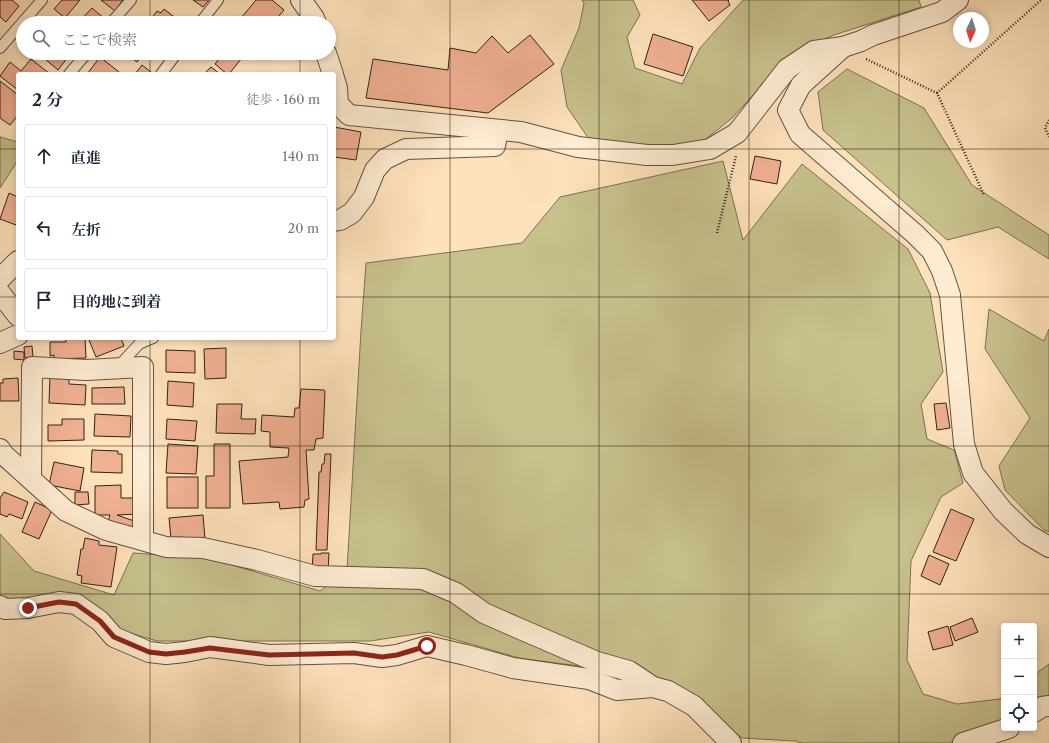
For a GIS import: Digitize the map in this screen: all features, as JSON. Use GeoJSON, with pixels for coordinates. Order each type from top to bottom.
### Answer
{"type":"FeatureCollection","features":[{"type":"Feature","properties":{"kind":"street"},"geometry":{"type":"LineString","coordinates":[[301,0],[313,16]]}},
{"type":"Feature","properties":{"kind":"street"},"geometry":{"type":"LineString","coordinates":[[336,85],[338,104],[349,115],[521,132],[578,147],[647,155],[673,155],[710,149],[737,133],[787,69],[814,51],[843,47],[861,41],[872,35],[942,12],[958,0]]}},
{"type":"Feature","properties":{"kind":"street"},"geometry":{"type":"LineString","coordinates":[[843,47],[801,85],[788,110],[800,134],[915,234],[932,251],[942,271],[950,295],[964,444],[973,473],[1003,511],[1026,534],[1049,547]]}},
{"type":"Feature","properties":{"kind":"street"},"geometry":{"type":"LineString","coordinates":[[328,60],[332,72]]}},
{"type":"Feature","properties":{"kind":"street"},"geometry":{"type":"LineString","coordinates":[[336,221],[352,213],[364,197],[375,170],[385,159],[406,149],[494,146],[498,130]]}},
{"type":"Feature","properties":{"kind":"street"},"geometry":{"type":"LineString","coordinates":[[0,279],[16,263]]}},
{"type":"Feature","properties":{"kind":"street"},"geometry":{"type":"LineString","coordinates":[[0,293],[16,313]]}},
{"type":"Feature","properties":{"kind":"street"},"geometry":{"type":"LineString","coordinates":[[0,343],[16,336]]}},
{"type":"Feature","properties":{"kind":"street"},"geometry":{"type":"LineString","coordinates":[[31,479],[32,367],[86,370],[144,368],[143,540]]}},
{"type":"Feature","properties":{"kind":"street"},"geometry":{"type":"LineString","coordinates":[[0,449],[4,455],[66,511],[106,530],[166,547],[203,548],[257,560],[315,576],[423,579],[456,593],[484,613],[597,662],[629,671],[653,687],[668,691],[694,706],[731,743]]}},
{"type":"Feature","properties":{"kind":"street"},"geometry":{"type":"LineString","coordinates":[[0,606],[5,609],[28,608],[59,602],[76,604],[100,621],[114,637],[154,653],[166,654],[210,648],[269,655],[354,653],[382,657],[397,655],[427,646],[513,668],[589,679],[617,690],[653,687]]}},
{"type":"Feature","properties":{"kind":"street"},"geometry":{"type":"LineString","coordinates":[[1037,710],[1042,707],[1049,706]]}},
{"type":"Feature","properties":{"kind":"street"},"geometry":{"type":"LineString","coordinates":[[963,743],[1001,731]]}},
{"type":"Feature","properties":{"kind":"lane"},"geometry":{"type":"LineString","coordinates":[[28,16],[42,0]]}},
{"type":"Feature","properties":{"kind":"lane"},"geometry":{"type":"LineString","coordinates":[[118,16],[131,0]]}},
{"type":"Feature","properties":{"kind":"lane"},"geometry":{"type":"LineString","coordinates":[[205,16],[218,0]]}},
{"type":"Feature","properties":{"kind":"lane"},"geometry":{"type":"LineString","coordinates":[[0,48],[16,30]]}},
{"type":"Feature","properties":{"kind":"lane"},"geometry":{"type":"LineString","coordinates":[[71,72],[80,60]]}},
{"type":"Feature","properties":{"kind":"lane"},"geometry":{"type":"LineString","coordinates":[[163,72],[172,60]]}},
{"type":"Feature","properties":{"kind":"lane"},"geometry":{"type":"LineString","coordinates":[[117,368],[139,344],[148,340]]}},
{"type":"Feature","properties":{"kind":"path"},"geometry":{"type":"LineString","coordinates":[[937,93],[1041,0]]}},
{"type":"Feature","properties":{"kind":"path"},"geometry":{"type":"LineString","coordinates":[[843,47],[937,93],[984,195]]}},
{"type":"Feature","properties":{"kind":"path"},"geometry":{"type":"LineString","coordinates":[[1049,120],[1045,128],[1049,137]]}},
{"type":"Feature","properties":{"kind":"path"},"geometry":{"type":"LineString","coordinates":[[717,233],[738,151],[737,133]]}},
{"type":"Feature","properties":{"kind":"shaded area"},"geometry":{"type":"Polygon","coordinates":[[[582,0],[633,0],[640,15],[627,37],[635,68],[682,84],[700,48],[743,0],[919,0],[921,7],[834,35],[792,53],[732,118],[706,139],[674,150],[591,142],[567,107],[561,70],[579,28],[584,3],[582,0]]]}},
{"type":"Feature","properties":{"kind":"shaded area"},"geometry":{"type":"Polygon","coordinates":[[[847,69],[924,108],[972,185],[1049,235],[1049,259],[998,227],[947,240],[823,130],[818,92],[847,69]]]}},
{"type":"Feature","properties":{"kind":"shaded area"},"geometry":{"type":"Polygon","coordinates":[[[0,137],[16,141],[16,163],[0,188],[0,137]]]}},
{"type":"Feature","properties":{"kind":"shaded area"},"geometry":{"type":"Polygon","coordinates":[[[723,161],[743,240],[802,164],[908,249],[930,293],[943,372],[921,404],[927,439],[954,450],[963,483],[941,497],[911,561],[907,660],[923,694],[957,704],[1001,698],[1001,723],[949,743],[802,743],[795,741],[742,738],[685,690],[654,676],[519,658],[429,632],[370,641],[157,641],[117,629],[80,597],[6,601],[0,598],[0,534],[34,571],[114,595],[133,553],[208,558],[320,591],[347,570],[366,263],[522,243],[560,197],[723,161]]]}},
{"type":"Feature","properties":{"kind":"shaded area"},"geometry":{"type":"Polygon","coordinates":[[[989,309],[1044,341],[1049,329],[1049,532],[1044,530],[1005,490],[999,466],[1030,418],[985,349],[989,309]]]}},
{"type":"Feature","properties":{"kind":"shaded area"},"geometry":{"type":"Polygon","coordinates":[[[1049,664],[1049,700],[1037,703],[1037,695],[1037,673],[1049,664]]]}},
{"type":"Feature","properties":{"kind":"building"},"geometry":{"type":"Polygon","coordinates":[[[0,0],[12,0],[19,6],[6,22],[0,17],[0,0]]]}},
{"type":"Feature","properties":{"kind":"building"},"geometry":{"type":"Polygon","coordinates":[[[62,0],[80,0],[67,16],[63,16],[54,9],[62,0]]]}},
{"type":"Feature","properties":{"kind":"building"},"geometry":{"type":"Polygon","coordinates":[[[101,0],[123,0],[115,11],[101,0]]]}},
{"type":"Feature","properties":{"kind":"building"},"geometry":{"type":"Polygon","coordinates":[[[193,0],[209,0],[203,7],[193,0]]]}},
{"type":"Feature","properties":{"kind":"building"},"geometry":{"type":"Polygon","coordinates":[[[256,0],[272,0],[284,10],[279,16],[243,16],[256,0]]]}},
{"type":"Feature","properties":{"kind":"building"},"geometry":{"type":"Polygon","coordinates":[[[692,0],[729,0],[730,5],[709,21],[692,0]]]}},
{"type":"Feature","properties":{"kind":"building"},"geometry":{"type":"Polygon","coordinates":[[[92,8],[101,16],[85,16],[92,8]]]}},
{"type":"Feature","properties":{"kind":"building"},"geometry":{"type":"Polygon","coordinates":[[[164,9],[173,16],[153,16],[157,11],[161,13],[164,9]]]}},
{"type":"Feature","properties":{"kind":"building"},"geometry":{"type":"Polygon","coordinates":[[[653,34],[693,47],[683,76],[644,64],[653,34]]]}},
{"type":"Feature","properties":{"kind":"building"},"geometry":{"type":"Polygon","coordinates":[[[530,35],[554,64],[488,113],[366,98],[373,59],[448,70],[450,48],[476,53],[492,36],[508,53],[530,35]]]}},
{"type":"Feature","properties":{"kind":"building"},"geometry":{"type":"Polygon","coordinates":[[[30,60],[32,60],[47,72],[16,72],[16,88],[0,76],[10,62],[21,71],[30,60]]]}},
{"type":"Feature","properties":{"kind":"building"},"geometry":{"type":"Polygon","coordinates":[[[46,60],[66,60],[58,70],[46,60]]]}},
{"type":"Feature","properties":{"kind":"building"},"geometry":{"type":"Polygon","coordinates":[[[98,60],[104,60],[119,72],[89,72],[98,60]]]}},
{"type":"Feature","properties":{"kind":"building"},"geometry":{"type":"Polygon","coordinates":[[[218,60],[240,60],[231,72],[225,72],[215,64],[218,60]]]}},
{"type":"Feature","properties":{"kind":"building"},"geometry":{"type":"Polygon","coordinates":[[[142,65],[151,72],[137,72],[142,65]]]}},
{"type":"Feature","properties":{"kind":"building"},"geometry":{"type":"Polygon","coordinates":[[[211,67],[217,72],[206,72],[211,67]]]}},
{"type":"Feature","properties":{"kind":"building"},"geometry":{"type":"Polygon","coordinates":[[[0,81],[16,93],[16,118],[10,125],[0,118],[0,81]]]}},
{"type":"Feature","properties":{"kind":"building"},"geometry":{"type":"Polygon","coordinates":[[[336,127],[361,132],[356,160],[336,157],[336,127]]]}},
{"type":"Feature","properties":{"kind":"building"},"geometry":{"type":"Polygon","coordinates":[[[755,156],[781,161],[777,184],[750,179],[755,156]]]}},
{"type":"Feature","properties":{"kind":"building"},"geometry":{"type":"Polygon","coordinates":[[[9,193],[16,196],[16,225],[0,219],[9,193]]]}},
{"type":"Feature","properties":{"kind":"building"},"geometry":{"type":"Polygon","coordinates":[[[66,340],[85,340],[86,358],[54,359],[54,355],[50,356],[50,342],[66,342],[66,340]]]}},
{"type":"Feature","properties":{"kind":"building"},"geometry":{"type":"Polygon","coordinates":[[[89,340],[122,340],[124,346],[96,357],[89,340]]]}},
{"type":"Feature","properties":{"kind":"building"},"geometry":{"type":"Polygon","coordinates":[[[32,346],[33,357],[25,358],[24,347],[32,346]]]}},
{"type":"Feature","properties":{"kind":"building"},"geometry":{"type":"Polygon","coordinates":[[[226,348],[226,378],[205,379],[204,349],[226,348]]]}},
{"type":"Feature","properties":{"kind":"building"},"geometry":{"type":"Polygon","coordinates":[[[166,350],[195,351],[195,373],[166,372],[166,350]]]}},
{"type":"Feature","properties":{"kind":"building"},"geometry":{"type":"Polygon","coordinates":[[[14,351],[24,352],[24,360],[14,359],[14,351]]]}},
{"type":"Feature","properties":{"kind":"building"},"geometry":{"type":"Polygon","coordinates":[[[50,377],[69,378],[69,384],[86,385],[85,405],[49,403],[50,377]]]}},
{"type":"Feature","properties":{"kind":"building"},"geometry":{"type":"Polygon","coordinates":[[[18,378],[19,401],[0,401],[0,383],[3,383],[3,379],[18,378]]]}},
{"type":"Feature","properties":{"kind":"building"},"geometry":{"type":"Polygon","coordinates":[[[168,381],[194,383],[193,407],[167,405],[168,381]]]}},
{"type":"Feature","properties":{"kind":"building"},"geometry":{"type":"Polygon","coordinates":[[[124,387],[125,404],[92,404],[92,388],[124,387]]]}},
{"type":"Feature","properties":{"kind":"building"},"geometry":{"type":"Polygon","coordinates":[[[301,389],[325,391],[323,438],[316,439],[314,450],[306,450],[309,499],[305,500],[304,507],[280,509],[279,502],[243,504],[239,461],[288,457],[289,448],[270,447],[270,432],[261,431],[262,415],[294,417],[295,408],[299,408],[301,389]]]}},
{"type":"Feature","properties":{"kind":"building"},"geometry":{"type":"Polygon","coordinates":[[[946,403],[950,428],[937,430],[934,404],[946,403]]]}},
{"type":"Feature","properties":{"kind":"building"},"geometry":{"type":"Polygon","coordinates":[[[217,404],[242,404],[241,419],[256,419],[255,434],[216,433],[217,404]]]}},
{"type":"Feature","properties":{"kind":"building"},"geometry":{"type":"Polygon","coordinates":[[[95,414],[131,416],[130,437],[94,436],[95,414]]]}},
{"type":"Feature","properties":{"kind":"building"},"geometry":{"type":"Polygon","coordinates":[[[62,419],[84,419],[84,440],[48,441],[48,425],[62,425],[62,419]]]}},
{"type":"Feature","properties":{"kind":"building"},"geometry":{"type":"Polygon","coordinates":[[[167,419],[197,421],[195,441],[166,439],[167,419]]]}},
{"type":"Feature","properties":{"kind":"building"},"geometry":{"type":"Polygon","coordinates":[[[168,444],[198,446],[196,474],[166,473],[168,444]]]}},
{"type":"Feature","properties":{"kind":"building"},"geometry":{"type":"Polygon","coordinates":[[[214,444],[230,444],[230,508],[206,508],[206,476],[214,476],[214,444]]]}},
{"type":"Feature","properties":{"kind":"building"},"geometry":{"type":"Polygon","coordinates":[[[92,450],[118,451],[118,454],[122,454],[122,473],[91,472],[92,450]]]}},
{"type":"Feature","properties":{"kind":"building"},"geometry":{"type":"Polygon","coordinates":[[[325,454],[331,454],[327,550],[316,550],[319,472],[321,472],[322,464],[324,464],[325,454]]]}},
{"type":"Feature","properties":{"kind":"building"},"geometry":{"type":"Polygon","coordinates":[[[54,462],[84,468],[80,491],[49,485],[54,462]]]}},
{"type":"Feature","properties":{"kind":"building"},"geometry":{"type":"Polygon","coordinates":[[[167,477],[198,477],[198,508],[167,508],[167,477]]]}},
{"type":"Feature","properties":{"kind":"building"},"geometry":{"type":"Polygon","coordinates":[[[121,485],[121,498],[137,498],[137,514],[117,515],[134,521],[131,530],[108,522],[110,515],[95,515],[95,486],[121,485]]]}},
{"type":"Feature","properties":{"kind":"building"},"geometry":{"type":"Polygon","coordinates":[[[4,492],[28,502],[22,519],[9,514],[7,517],[0,514],[0,498],[4,492]]]}},
{"type":"Feature","properties":{"kind":"building"},"geometry":{"type":"Polygon","coordinates":[[[75,492],[88,492],[89,504],[75,505],[75,492]]]}},
{"type":"Feature","properties":{"kind":"building"},"geometry":{"type":"Polygon","coordinates":[[[35,502],[52,510],[39,539],[22,532],[35,502]]]}},
{"type":"Feature","properties":{"kind":"building"},"geometry":{"type":"Polygon","coordinates":[[[951,509],[974,519],[956,561],[933,552],[951,509]]]}},
{"type":"Feature","properties":{"kind":"building"},"geometry":{"type":"Polygon","coordinates":[[[203,515],[205,539],[183,541],[182,537],[171,538],[169,518],[203,515]]]}},
{"type":"Feature","properties":{"kind":"building"},"geometry":{"type":"Polygon","coordinates":[[[85,538],[99,541],[99,545],[117,547],[111,587],[81,583],[82,576],[77,575],[81,549],[83,549],[85,538]]]}},
{"type":"Feature","properties":{"kind":"building"},"geometry":{"type":"Polygon","coordinates":[[[329,553],[328,572],[312,571],[313,554],[329,553]]]}},
{"type":"Feature","properties":{"kind":"building"},"geometry":{"type":"Polygon","coordinates":[[[929,555],[949,564],[940,585],[921,576],[929,555]]]}},
{"type":"Feature","properties":{"kind":"building"},"geometry":{"type":"Polygon","coordinates":[[[972,618],[978,632],[955,641],[950,627],[972,618]]]}},
{"type":"Feature","properties":{"kind":"building"},"geometry":{"type":"Polygon","coordinates":[[[948,626],[953,645],[933,650],[928,632],[948,626]]]}},
{"type":"Feature","properties":{"kind":"route"},"geometry":{"type":"LineString","coordinates":[[28,608],[59,602],[76,604],[100,621],[114,637],[149,652],[166,654],[210,648],[238,650],[269,655],[354,653],[382,657],[397,655],[427,646]]}}]}
